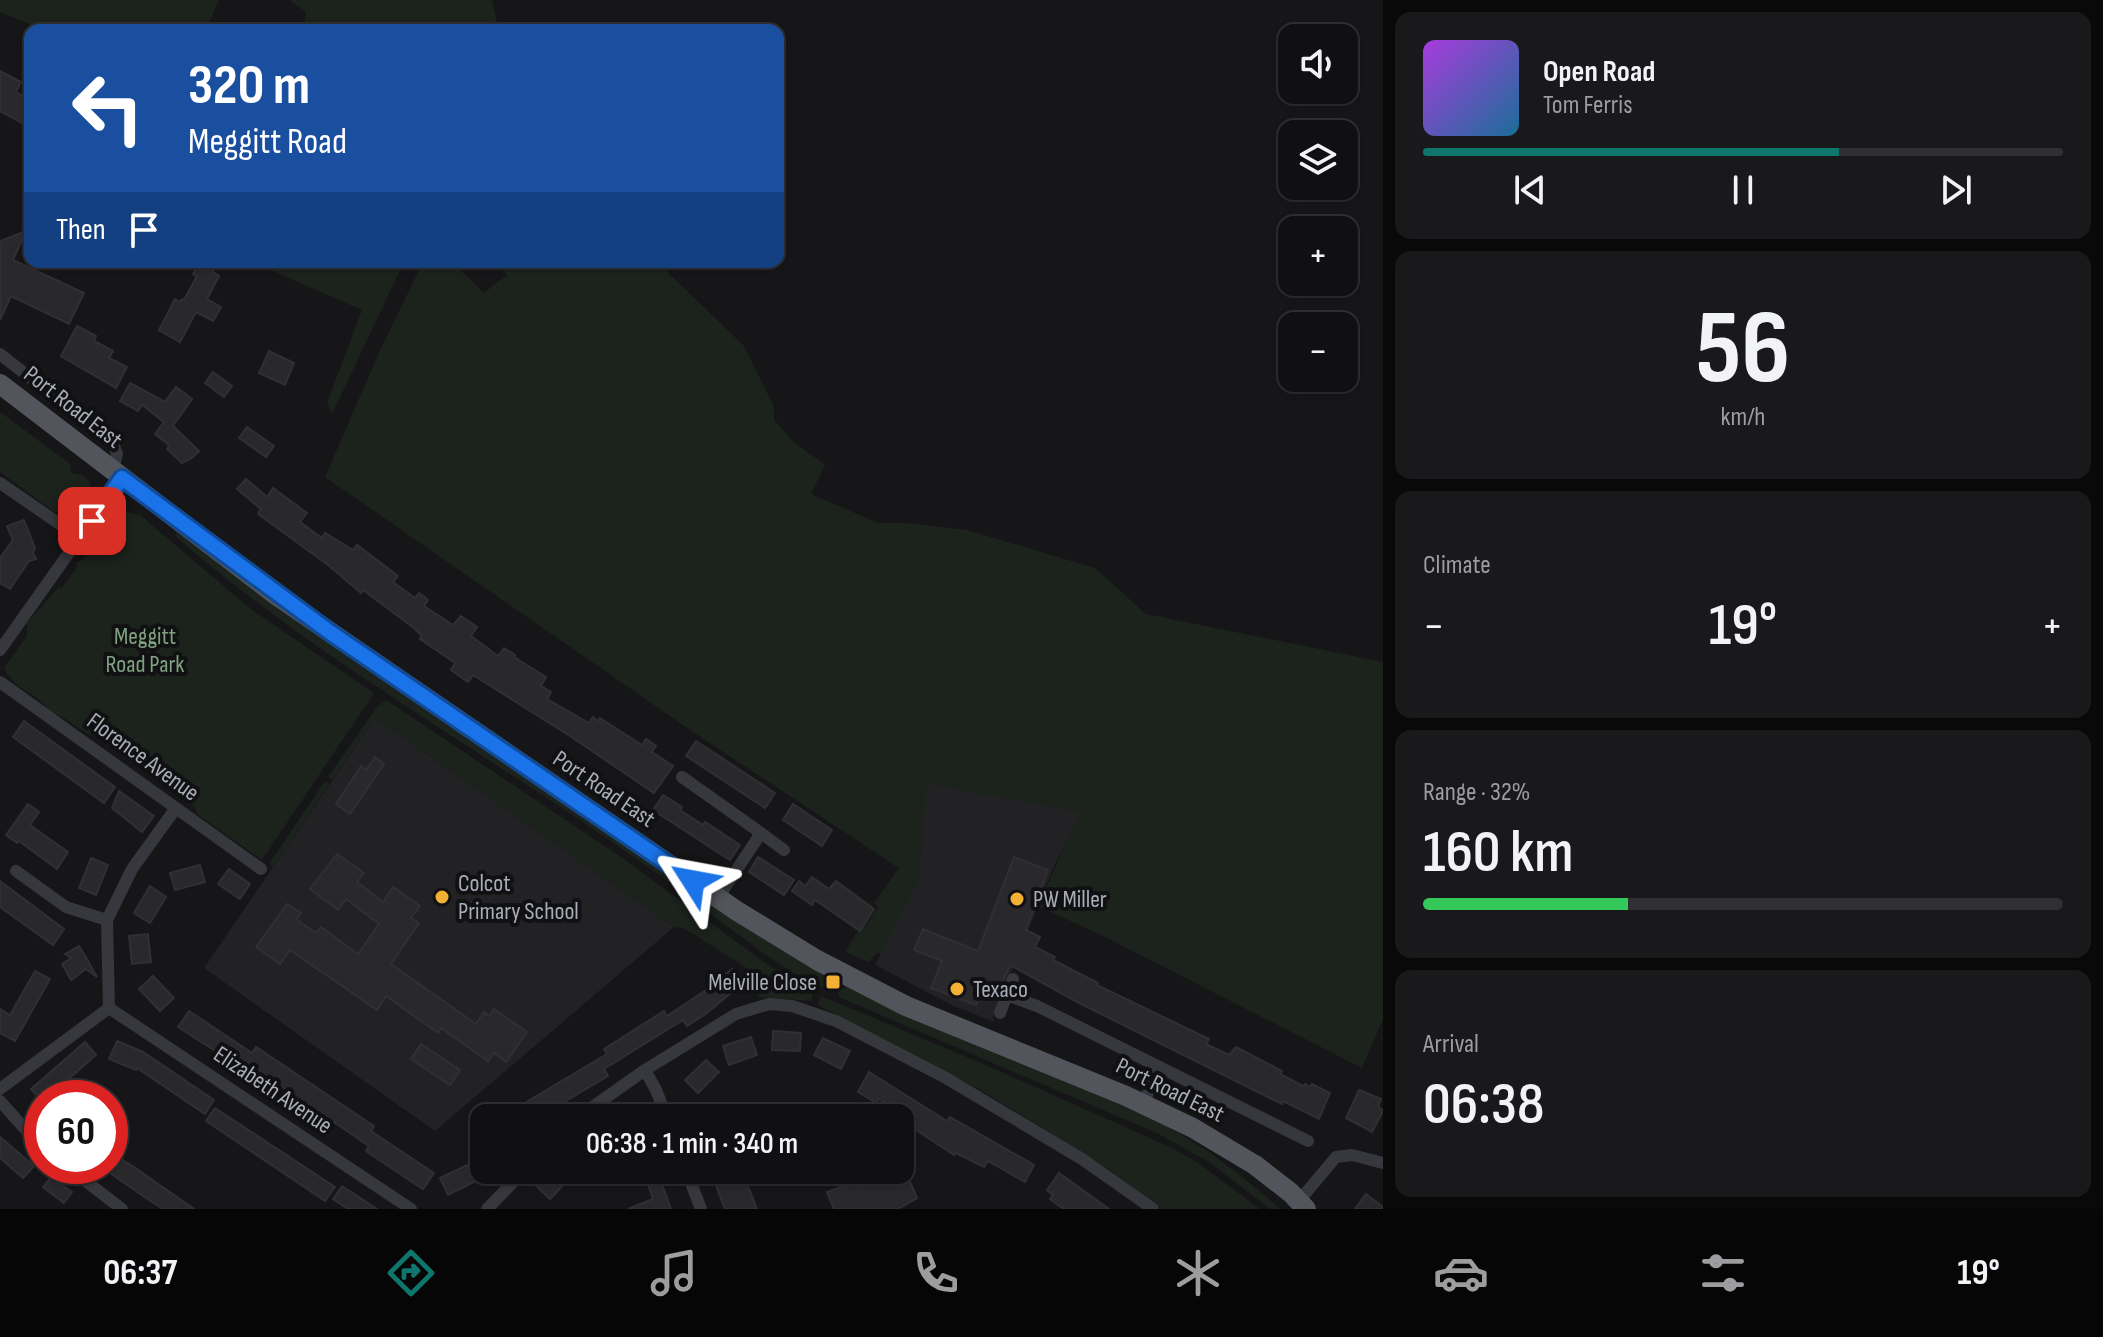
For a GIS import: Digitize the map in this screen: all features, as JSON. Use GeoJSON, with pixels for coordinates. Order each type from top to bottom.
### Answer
{"type":"FeatureCollection","features":[{"type":"Feature","properties":{"kind":"main road","name":"Port Road East"},"geometry":{"type":"LineString","coordinates":[[0,384],[331,633],[718,898],[817,960],[880,993],[1143,1104],[1225,1145],[1255,1165],[1302,1205]]}},
{"type":"Feature","properties":{"kind":"street","name":"Port Road East"},"geometry":{"type":"LineString","coordinates":[[0,354],[113,443],[118,475]]}},
{"type":"Feature","properties":{"kind":"street"},"geometry":{"type":"LineString","coordinates":[[0,650],[80,538],[118,475]]}},
{"type":"Feature","properties":{"kind":"street"},"geometry":{"type":"LineString","coordinates":[[0,483],[80,538]]}},
{"type":"Feature","properties":{"kind":"street","name":"Florence Avenue"},"geometry":{"type":"LineString","coordinates":[[0,682],[261,869]]}},
{"type":"Feature","properties":{"kind":"street"},"geometry":{"type":"LineString","coordinates":[[687,786],[784,850]]}},
{"type":"Feature","properties":{"kind":"street"},"geometry":{"type":"LineString","coordinates":[[0,1089],[109,1008],[107,920],[132,869],[176,808]]}},
{"type":"Feature","properties":{"kind":"street"},"geometry":{"type":"LineString","coordinates":[[718,898],[761,833]]}},
{"type":"Feature","properties":{"kind":"street"},"geometry":{"type":"LineString","coordinates":[[16,871],[66,907],[107,920]]}},
{"type":"Feature","properties":{"kind":"street"},"geometry":{"type":"LineString","coordinates":[[1000,1013],[1013,979]]}},
{"type":"Feature","properties":{"kind":"street"},"geometry":{"type":"LineString","coordinates":[[1007,995],[1037,1006],[1308,1141]]}},
{"type":"Feature","properties":{"kind":"street"},"geometry":{"type":"LineString","coordinates":[[597,1104],[722,1022],[755,1007],[781,1004],[805,1008],[857,1031],[1040,1132],[1153,1209]]}},
{"type":"Feature","properties":{"kind":"street","name":"Elizabeth Avenue"},"geometry":{"type":"LineString","coordinates":[[109,1008],[411,1209]]}},
{"type":"Feature","properties":{"kind":"street"},"geometry":{"type":"LineString","coordinates":[[1143,1104],[1159,1067]]}},
{"type":"Feature","properties":{"kind":"street"},"geometry":{"type":"LineString","coordinates":[[645,1070],[662,1104]]}},
{"type":"Feature","properties":{"kind":"street"},"geometry":{"type":"LineString","coordinates":[[0,1101],[24,1128]]}},
{"type":"Feature","properties":{"kind":"street"},"geometry":{"type":"LineString","coordinates":[[1302,1205],[1336,1157],[1352,1155],[1383,1163]]}},
{"type":"Feature","properties":{"kind":"street"},"geometry":{"type":"LineString","coordinates":[[89,1184],[122,1209]]}},
{"type":"Feature","properties":{"kind":"street"},"geometry":{"type":"LineString","coordinates":[[487,1209],[511,1184]]}},
{"type":"Feature","properties":{"kind":"street"},"geometry":{"type":"LineString","coordinates":[[691,1184],[701,1209]]}},
{"type":"Feature","properties":{"kind":"shaded area","name":"Colcot Primary School"},"geometry":{"type":"Polygon","coordinates":[[[375,718],[674,927],[435,1131],[204,968],[375,718]]]}},
{"type":"Feature","properties":{"kind":"shaded area"},"geometry":{"type":"Polygon","coordinates":[[[926,783],[1081,812],[1053,869],[993,1017],[994,1022],[952,1005],[875,965],[918,881],[926,783]]]}},
{"type":"Feature","properties":{"kind":"green space"},"geometry":{"type":"Polygon","coordinates":[[[0,0],[219,0],[209,24],[29,24],[0,12],[0,0]]]}},
{"type":"Feature","properties":{"kind":"green space"},"geometry":{"type":"Polygon","coordinates":[[[290,0],[492,0],[498,24],[304,24],[306,12],[290,0]]]}},
{"type":"Feature","properties":{"kind":"green space"},"geometry":{"type":"Polygon","coordinates":[[[266,268],[401,268],[332,414],[327,403],[362,310],[266,268]]]}},
{"type":"Feature","properties":{"kind":"green space"},"geometry":{"type":"Polygon","coordinates":[[[420,268],[458,268],[484,293],[507,275],[501,268],[663,268],[744,346],[774,407],[774,420],[795,443],[825,465],[811,494],[878,523],[967,530],[1095,568],[1146,614],[1383,662],[1383,1019],[1362,1068],[1038,906],[1080,812],[927,784],[918,881],[882,953],[877,953],[868,962],[845,952],[857,932],[871,918],[878,907],[874,903],[899,868],[696,734],[325,477],[381,348],[420,268]]]}},
{"type":"Feature","properties":{"kind":"green space"},"geometry":{"type":"Polygon","coordinates":[[[0,412],[70,464],[71,473],[84,476],[89,481],[91,493],[71,519],[56,513],[0,472],[0,412]]]}},
{"type":"Feature","properties":{"kind":"green space","name":"Meggitt Road Park"},"geometry":{"type":"Polygon","coordinates":[[[124,511],[140,515],[252,610],[374,693],[262,860],[197,814],[195,807],[98,736],[51,713],[14,681],[4,668],[27,636],[27,623],[59,587],[62,588],[77,567],[76,562],[82,560],[114,516],[124,511]]]}},
{"type":"Feature","properties":{"kind":"green space"},"geometry":{"type":"Polygon","coordinates":[[[177,532],[831,978],[822,987],[769,957],[626,851],[279,619],[175,536],[177,532]]]}},
{"type":"Feature","properties":{"kind":"green space"},"geometry":{"type":"Polygon","coordinates":[[[386,700],[621,857],[765,963],[813,993],[811,1001],[759,997],[753,972],[684,928],[674,927],[375,718],[332,780],[328,777],[377,707],[386,700]]]}},
{"type":"Feature","properties":{"kind":"green space"},"geometry":{"type":"Polygon","coordinates":[[[325,781],[329,784],[273,867],[269,864],[325,781]]]}},
{"type":"Feature","properties":{"kind":"green space"},"geometry":{"type":"Polygon","coordinates":[[[846,985],[919,1020],[1163,1124],[1216,1157],[1280,1209],[1270,1209],[1209,1162],[1159,1134],[839,997],[838,986],[844,989],[846,985]]]}},
{"type":"Feature","properties":{"kind":"green space"},"geometry":{"type":"Polygon","coordinates":[[[821,996],[1170,1147],[1198,1163],[1260,1209],[1162,1209],[1108,1169],[984,1092],[818,1005],[821,996]]]}},
{"type":"Feature","properties":{"kind":"building"},"geometry":{"type":"Polygon","coordinates":[[[0,71],[21,82],[16,92],[24,97],[24,124],[0,111],[0,71]]]}},
{"type":"Feature","properties":{"kind":"building"},"geometry":{"type":"Polygon","coordinates":[[[24,232],[13,260],[24,268],[84,293],[69,324],[11,296],[0,320],[0,241],[24,232]]]}},
{"type":"Feature","properties":{"kind":"building"},"geometry":{"type":"Polygon","coordinates":[[[196,268],[215,268],[213,272],[219,276],[207,299],[221,307],[213,321],[196,312],[180,342],[159,330],[175,299],[180,302],[184,300],[197,276],[193,274],[196,268]]]}},
{"type":"Feature","properties":{"kind":"building"},"geometry":{"type":"Polygon","coordinates":[[[77,326],[96,336],[94,341],[113,351],[109,358],[127,367],[116,388],[61,356],[77,326]]]}},
{"type":"Feature","properties":{"kind":"building"},"geometry":{"type":"Polygon","coordinates":[[[269,351],[294,363],[285,385],[259,373],[269,351]]]}},
{"type":"Feature","properties":{"kind":"building"},"geometry":{"type":"Polygon","coordinates":[[[213,372],[232,386],[224,397],[205,383],[213,372]]]}},
{"type":"Feature","properties":{"kind":"building"},"geometry":{"type":"Polygon","coordinates":[[[130,383],[165,402],[176,387],[192,399],[173,426],[199,451],[192,458],[182,463],[167,449],[169,445],[155,434],[164,422],[142,405],[138,411],[120,401],[130,383]]]}},
{"type":"Feature","properties":{"kind":"building"},"geometry":{"type":"Polygon","coordinates":[[[247,427],[274,446],[266,457],[239,438],[247,427]]]}},
{"type":"Feature","properties":{"kind":"building"},"geometry":{"type":"Polygon","coordinates":[[[246,479],[267,497],[273,488],[307,513],[300,522],[322,538],[325,533],[353,550],[357,545],[398,576],[393,582],[415,598],[419,593],[428,600],[424,606],[453,625],[461,616],[477,627],[471,636],[498,656],[504,648],[546,677],[541,686],[551,692],[547,699],[589,723],[593,717],[598,721],[600,718],[642,745],[646,739],[656,746],[652,752],[673,766],[654,793],[473,675],[468,682],[451,670],[455,663],[420,639],[422,636],[414,628],[363,590],[361,593],[258,514],[261,509],[237,489],[246,479]]]}},
{"type":"Feature","properties":{"kind":"building"},"geometry":{"type":"Polygon","coordinates":[[[24,520],[36,559],[29,561],[10,589],[0,583],[0,558],[13,540],[7,526],[24,520]]]}},
{"type":"Feature","properties":{"kind":"building"},"geometry":{"type":"Polygon","coordinates":[[[24,721],[115,787],[104,803],[13,737],[24,721]]]}},
{"type":"Feature","properties":{"kind":"building"},"geometry":{"type":"Polygon","coordinates":[[[696,741],[775,793],[765,808],[686,756],[696,741]]]}},
{"type":"Feature","properties":{"kind":"building"},"geometry":{"type":"Polygon","coordinates":[[[375,757],[384,764],[350,814],[336,804],[361,766],[366,770],[375,757]]]}},
{"type":"Feature","properties":{"kind":"building"},"geometry":{"type":"Polygon","coordinates":[[[119,791],[154,816],[142,832],[112,808],[119,791]]]}},
{"type":"Feature","properties":{"kind":"building"},"geometry":{"type":"Polygon","coordinates":[[[663,795],[703,825],[705,822],[740,845],[730,860],[653,810],[663,795]]]}},
{"type":"Feature","properties":{"kind":"building"},"geometry":{"type":"Polygon","coordinates":[[[28,804],[39,812],[30,825],[68,852],[57,869],[6,835],[28,804]]]}},
{"type":"Feature","properties":{"kind":"building"},"geometry":{"type":"Polygon","coordinates":[[[793,804],[832,830],[822,846],[783,820],[793,804]]]}},
{"type":"Feature","properties":{"kind":"building"},"geometry":{"type":"Polygon","coordinates":[[[337,854],[364,873],[357,882],[383,902],[393,887],[420,906],[411,918],[419,923],[391,964],[476,1024],[484,1012],[489,1016],[494,1009],[527,1032],[506,1062],[494,1053],[488,1061],[441,1028],[438,1033],[386,996],[377,1010],[290,950],[280,964],[256,947],[287,904],[301,913],[296,919],[316,933],[321,927],[358,954],[379,924],[346,899],[338,910],[310,889],[337,854]]]}},
{"type":"Feature","properties":{"kind":"building"},"geometry":{"type":"Polygon","coordinates":[[[758,857],[794,880],[784,895],[749,872],[758,857]]]}},
{"type":"Feature","properties":{"kind":"building"},"geometry":{"type":"Polygon","coordinates":[[[1014,857],[1048,870],[1026,930],[1040,937],[1035,947],[1097,985],[1209,1039],[1206,1044],[1229,1055],[1236,1047],[1303,1086],[1310,1087],[1312,1084],[1330,1093],[1319,1119],[1283,1101],[1282,1104],[1081,1004],[1010,965],[999,990],[985,984],[976,1005],[931,988],[942,961],[914,950],[923,929],[978,951],[1014,857]]]}},
{"type":"Feature","properties":{"kind":"building"},"geometry":{"type":"Polygon","coordinates":[[[91,858],[108,865],[96,895],[79,888],[91,858]]]}},
{"type":"Feature","properties":{"kind":"building"},"geometry":{"type":"Polygon","coordinates":[[[200,865],[205,882],[175,890],[170,873],[200,865]]]}},
{"type":"Feature","properties":{"kind":"building"},"geometry":{"type":"Polygon","coordinates":[[[229,869],[250,884],[240,899],[218,884],[229,869]]]}},
{"type":"Feature","properties":{"kind":"building"},"geometry":{"type":"Polygon","coordinates":[[[812,877],[829,889],[836,881],[874,909],[860,931],[815,900],[812,905],[792,891],[799,881],[805,886],[812,877]]]}},
{"type":"Feature","properties":{"kind":"building"},"geometry":{"type":"Polygon","coordinates":[[[0,881],[64,929],[53,945],[0,907],[0,881]]]}},
{"type":"Feature","properties":{"kind":"building"},"geometry":{"type":"Polygon","coordinates":[[[150,886],[166,897],[150,923],[134,913],[150,886]]]}},
{"type":"Feature","properties":{"kind":"building"},"geometry":{"type":"Polygon","coordinates":[[[148,934],[151,962],[132,964],[129,936],[148,934]]]}},
{"type":"Feature","properties":{"kind":"building"},"geometry":{"type":"Polygon","coordinates":[[[79,946],[97,977],[86,969],[71,980],[62,964],[71,958],[65,954],[79,946]]]}},
{"type":"Feature","properties":{"kind":"building"},"geometry":{"type":"Polygon","coordinates":[[[732,969],[744,982],[707,1013],[687,1026],[683,1020],[604,1069],[608,1076],[561,1104],[525,1104],[607,1054],[604,1049],[664,1011],[667,1016],[732,969]]]}},
{"type":"Feature","properties":{"kind":"building"},"geometry":{"type":"Polygon","coordinates":[[[35,971],[50,979],[15,1041],[0,1033],[0,1009],[10,1015],[35,971]]]}},
{"type":"Feature","properties":{"kind":"building"},"geometry":{"type":"Polygon","coordinates":[[[153,976],[174,998],[160,1011],[139,989],[153,976]]]}},
{"type":"Feature","properties":{"kind":"building"},"geometry":{"type":"Polygon","coordinates":[[[189,1011],[252,1053],[256,1047],[374,1126],[371,1131],[434,1173],[423,1189],[366,1151],[369,1146],[241,1059],[237,1065],[178,1027],[189,1011]]]}},
{"type":"Feature","properties":{"kind":"building"},"geometry":{"type":"Polygon","coordinates":[[[773,1031],[801,1033],[800,1051],[772,1050],[773,1031]]]}},
{"type":"Feature","properties":{"kind":"building"},"geometry":{"type":"Polygon","coordinates":[[[751,1037],[757,1055],[729,1065],[723,1046],[751,1037]]]}},
{"type":"Feature","properties":{"kind":"building"},"geometry":{"type":"Polygon","coordinates":[[[823,1038],[850,1051],[841,1069],[814,1055],[823,1038]]]}},
{"type":"Feature","properties":{"kind":"building"},"geometry":{"type":"Polygon","coordinates":[[[117,1041],[143,1052],[214,1100],[205,1114],[137,1068],[109,1059],[117,1041]]]}},
{"type":"Feature","properties":{"kind":"building"},"geometry":{"type":"Polygon","coordinates":[[[85,1042],[96,1055],[68,1080],[41,1080],[85,1042]]]}},
{"type":"Feature","properties":{"kind":"building"},"geometry":{"type":"Polygon","coordinates":[[[421,1044],[460,1070],[450,1085],[411,1059],[421,1044]]]}},
{"type":"Feature","properties":{"kind":"building"},"geometry":{"type":"Polygon","coordinates":[[[706,1060],[719,1072],[698,1093],[685,1080],[706,1060]]]}},
{"type":"Feature","properties":{"kind":"building"},"geometry":{"type":"Polygon","coordinates":[[[869,1072],[947,1121],[950,1117],[1034,1165],[1025,1182],[988,1161],[984,1167],[956,1153],[954,1155],[914,1129],[914,1104],[888,1104],[879,1099],[876,1103],[858,1092],[869,1072]]]}},
{"type":"Feature","properties":{"kind":"building"},"geometry":{"type":"Polygon","coordinates":[[[1359,1090],[1381,1099],[1378,1106],[1383,1111],[1372,1132],[1346,1118],[1359,1090]]]}},
{"type":"Feature","properties":{"kind":"building"},"geometry":{"type":"Polygon","coordinates":[[[215,1108],[335,1187],[325,1201],[206,1121],[215,1108]]]}},
{"type":"Feature","properties":{"kind":"building"},"geometry":{"type":"Polygon","coordinates":[[[0,1137],[24,1157],[24,1177],[23,1178],[0,1158],[0,1137]]]}},
{"type":"Feature","properties":{"kind":"building"},"geometry":{"type":"Polygon","coordinates":[[[128,1163],[194,1209],[163,1209],[126,1184],[128,1163]]]}},
{"type":"Feature","properties":{"kind":"building"},"geometry":{"type":"Polygon","coordinates":[[[467,1165],[470,1184],[448,1195],[440,1178],[467,1165]]]}},
{"type":"Feature","properties":{"kind":"building"},"geometry":{"type":"Polygon","coordinates":[[[1059,1173],[1109,1209],[1064,1209],[1058,1205],[1050,1199],[1053,1195],[1047,1190],[1059,1173]]]}},
{"type":"Feature","properties":{"kind":"building"},"geometry":{"type":"Polygon","coordinates":[[[45,1184],[61,1184],[72,1192],[64,1203],[43,1187],[45,1184]]]}},
{"type":"Feature","properties":{"kind":"building"},"geometry":{"type":"Polygon","coordinates":[[[538,1184],[564,1184],[550,1199],[536,1186],[538,1184]]]}},
{"type":"Feature","properties":{"kind":"building"},"geometry":{"type":"Polygon","coordinates":[[[648,1184],[662,1184],[671,1209],[628,1209],[653,1199],[648,1184]]]}},
{"type":"Feature","properties":{"kind":"building"},"geometry":{"type":"Polygon","coordinates":[[[715,1184],[747,1184],[757,1209],[725,1209],[715,1184]]]}},
{"type":"Feature","properties":{"kind":"building"},"geometry":{"type":"Polygon","coordinates":[[[848,1184],[911,1184],[917,1198],[898,1209],[834,1209],[827,1192],[848,1184]]]}},
{"type":"Feature","properties":{"kind":"building"},"geometry":{"type":"Polygon","coordinates":[[[342,1186],[377,1209],[348,1209],[333,1199],[342,1186]]]}},
{"type":"Feature","properties":{"kind":"building"},"geometry":{"type":"Polygon","coordinates":[[[1366,1194],[1383,1207],[1383,1209],[1355,1209],[1366,1194]]]}},
{"type":"Feature","properties":{"kind":"place","name":"Colcot Primary School"},"geometry":{"type":"Point","coordinates":[442,897]}},
{"type":"Feature","properties":{"kind":"place","name":"PW Miller"},"geometry":{"type":"Point","coordinates":[1017,899]}},
{"type":"Feature","properties":{"kind":"place","name":"Melville Close"},"geometry":{"type":"Point","coordinates":[833,982]}},
{"type":"Feature","properties":{"kind":"place","name":"Texaco"},"geometry":{"type":"Point","coordinates":[957,989]}},
{"type":"Feature","properties":{"kind":"route"},"geometry":{"type":"LineString","coordinates":[[92,521],[122,478],[254,579],[693,881]]}}]}
